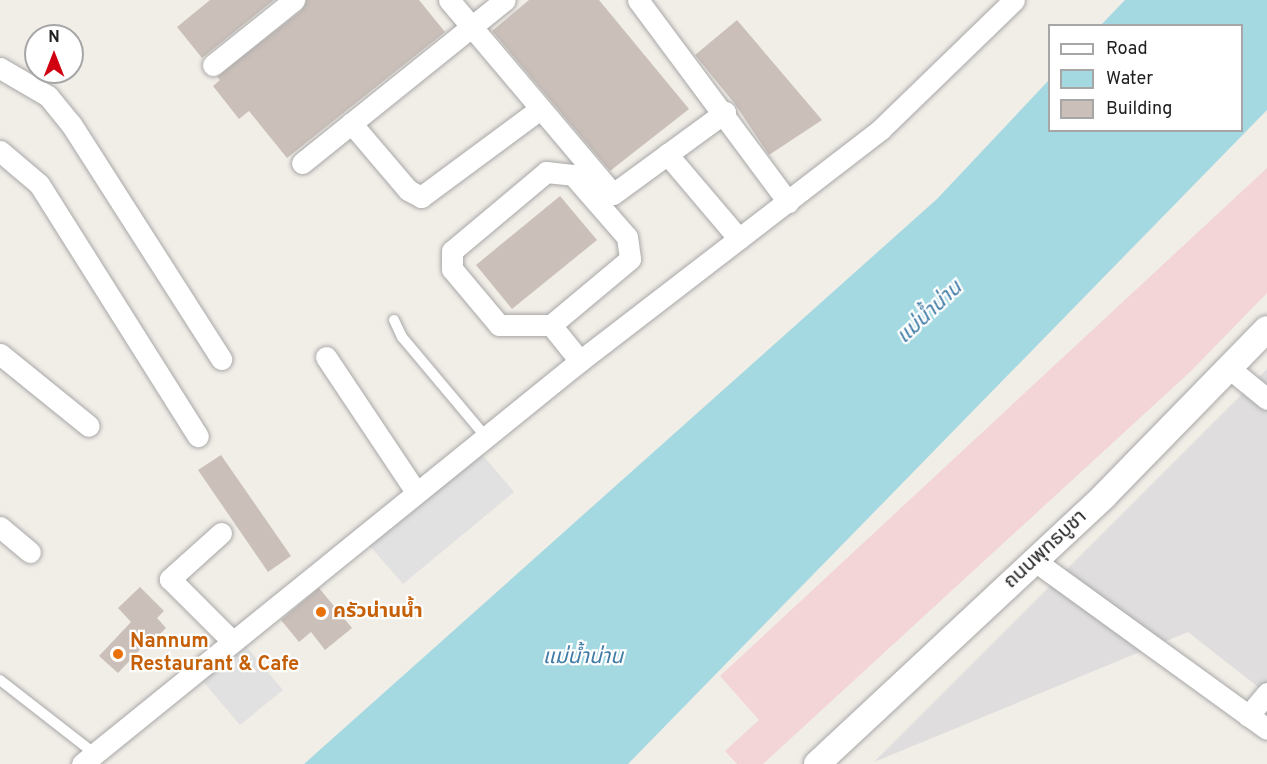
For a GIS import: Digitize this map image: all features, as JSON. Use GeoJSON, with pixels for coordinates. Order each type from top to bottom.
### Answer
{"type":"FeatureCollection","features":[{"type":"Feature","properties":{"kind":"street"},"geometry":{"type":"LineString","coordinates":[[213,65],[294,0]]}},
{"type":"Feature","properties":{"kind":"street"},"geometry":{"type":"LineString","coordinates":[[449,0],[613,194],[725,112]]}},
{"type":"Feature","properties":{"kind":"street"},"geometry":{"type":"LineString","coordinates":[[302,163],[505,0]]}},
{"type":"Feature","properties":{"kind":"street"},"geometry":{"type":"LineString","coordinates":[[638,0],[725,112],[788,202]]}},
{"type":"Feature","properties":{"kind":"street"},"geometry":{"type":"LineString","coordinates":[[88,759],[485,436],[881,129],[1014,0]]}},
{"type":"Feature","properties":{"kind":"street"},"geometry":{"type":"LineString","coordinates":[[0,68],[48,96],[71,124],[221,359]]}},
{"type":"Feature","properties":{"kind":"street"},"geometry":{"type":"LineString","coordinates":[[351,123],[408,190],[421,197],[540,109]]}},
{"type":"Feature","properties":{"kind":"street"},"geometry":{"type":"LineString","coordinates":[[0,151],[39,184],[198,436]]}},
{"type":"Feature","properties":{"kind":"street"},"geometry":{"type":"LineString","coordinates":[[667,154],[739,239]]}},
{"type":"Feature","properties":{"kind":"street"},"geometry":{"type":"LineString","coordinates":[[546,172],[573,175],[627,237],[630,259],[551,325],[499,325],[452,269],[452,251],[546,172]]}},
{"type":"Feature","properties":{"kind":"street"},"geometry":{"type":"LineString","coordinates":[[551,325],[580,361]]}},
{"type":"Feature","properties":{"kind":"street","name":"ถนนพุทธบูชา"},"geometry":{"type":"LineString","coordinates":[[826,761],[1035,561],[1267,329]]}},
{"type":"Feature","properties":{"kind":"street"},"geometry":{"type":"LineString","coordinates":[[0,354],[89,426]]}},
{"type":"Feature","properties":{"kind":"street"},"geometry":{"type":"LineString","coordinates":[[326,357],[416,492]]}},
{"type":"Feature","properties":{"kind":"street"},"geometry":{"type":"LineString","coordinates":[[1229,368],[1267,399]]}},
{"type":"Feature","properties":{"kind":"street"},"geometry":{"type":"LineString","coordinates":[[0,527],[30,552]]}},
{"type":"Feature","properties":{"kind":"street"},"geometry":{"type":"LineString","coordinates":[[221,533],[170,579],[232,642]]}},
{"type":"Feature","properties":{"kind":"street"},"geometry":{"type":"LineString","coordinates":[[1035,561],[1267,729]]}},
{"type":"Feature","properties":{"kind":"street"},"geometry":{"type":"LineString","coordinates":[[1248,716],[1267,693]]}},
{"type":"Feature","properties":{"kind":"lane"},"geometry":{"type":"LineString","coordinates":[[394,320],[402,337],[485,436]]}},
{"type":"Feature","properties":{"kind":"lane"},"geometry":{"type":"LineString","coordinates":[[0,680],[88,759]]}},
{"type":"Feature","properties":{"kind":"shaded area"},"geometry":{"type":"Polygon","coordinates":[[[1267,168],[1267,293],[1191,371],[763,764],[737,764],[725,751],[759,720],[720,676],[1267,168]]]}},
{"type":"Feature","properties":{"kind":"shaded area"},"geometry":{"type":"Polygon","coordinates":[[[1267,369],[1267,694],[1188,632],[874,762],[1267,369]]]}},
{"type":"Feature","properties":{"kind":"shaded area"},"geometry":{"type":"Polygon","coordinates":[[[480,452],[514,492],[403,584],[369,545],[480,452]]]}},
{"type":"Feature","properties":{"kind":"shaded area"},"geometry":{"type":"Polygon","coordinates":[[[245,645],[283,690],[240,725],[202,680],[245,645]]]}},
{"type":"Feature","properties":{"kind":"water","name":"แม่น้ำน่าน"},"geometry":{"type":"Polygon","coordinates":[[[1125,0],[1267,0],[1267,110],[628,764],[304,764],[937,199],[1048,81],[1048,132],[1243,132],[1243,24],[1102,24],[1125,0]]]}},
{"type":"Feature","properties":{"kind":"building"},"geometry":{"type":"Polygon","coordinates":[[[210,0],[274,0],[202,58],[177,27],[210,0]]]}},
{"type":"Feature","properties":{"kind":"building"},"geometry":{"type":"Polygon","coordinates":[[[306,0],[419,0],[445,32],[287,158],[249,111],[239,119],[213,86],[220,80],[217,77],[302,10],[306,0]]]}},
{"type":"Feature","properties":{"kind":"building"},"geometry":{"type":"Polygon","coordinates":[[[529,0],[599,0],[689,109],[610,171],[492,31],[529,0]]]}},
{"type":"Feature","properties":{"kind":"building"},"geometry":{"type":"Polygon","coordinates":[[[737,20],[822,120],[769,155],[735,104],[695,55],[737,20]]]}},
{"type":"Feature","properties":{"kind":"building"},"geometry":{"type":"Polygon","coordinates":[[[560,196],[597,240],[512,309],[476,265],[560,196]]]}},
{"type":"Feature","properties":{"kind":"building"},"geometry":{"type":"Polygon","coordinates":[[[221,455],[291,556],[268,572],[198,470],[221,455]]]}},
{"type":"Feature","properties":{"kind":"building"},"geometry":{"type":"Polygon","coordinates":[[[140,587],[164,611],[157,618],[166,628],[151,643],[149,640],[118,673],[99,656],[131,622],[118,608],[140,587]]]}},
{"type":"Feature","properties":{"kind":"building"},"geometry":{"type":"Polygon","coordinates":[[[319,588],[352,628],[325,650],[311,632],[299,642],[281,620],[319,588]]]}},
{"type":"Feature","properties":{"kind":"place","name":"ครัวน่านน้ำ"},"geometry":{"type":"Point","coordinates":[321,612]}},
{"type":"Feature","properties":{"kind":"place","name":"Nannum Restaurant & Cafe"},"geometry":{"type":"Point","coordinates":[118,654]}}]}
